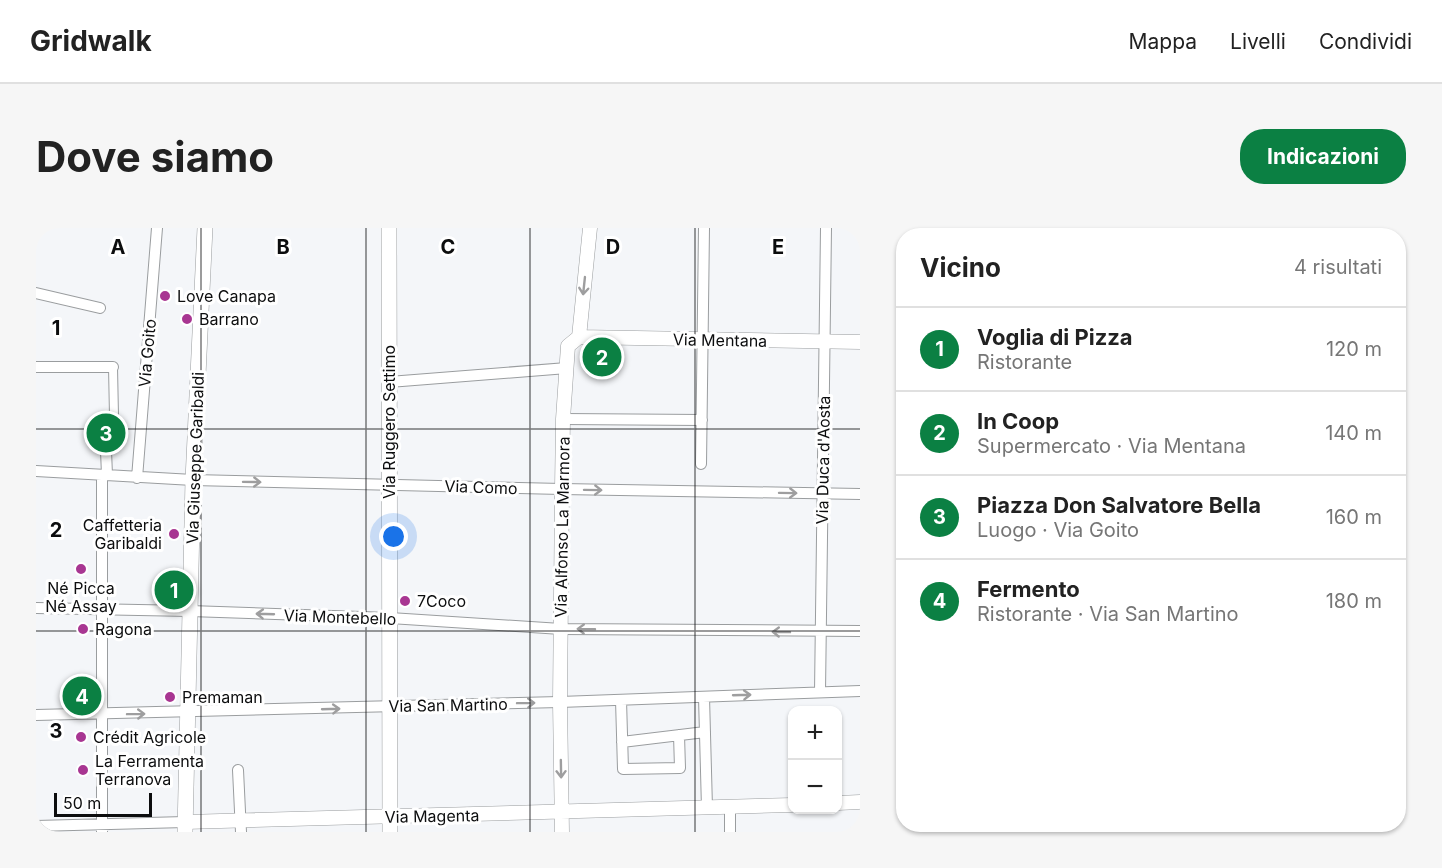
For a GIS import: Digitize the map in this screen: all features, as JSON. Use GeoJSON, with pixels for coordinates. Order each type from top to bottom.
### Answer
{"type":"FeatureCollection","features":[{"type":"Feature","properties":{"kind":"main road","name":"Via Giuseppe Garibaldi"},"geometry":{"type":"LineString","coordinates":[[185,827],[193,480],[205,228]]}},
{"type":"Feature","properties":{"kind":"main road","name":"Via Ruggero Settimo"},"geometry":{"type":"LineString","coordinates":[[389,228],[390,825]]}},
{"type":"Feature","properties":{"kind":"street","name":"Via Goito"},"geometry":{"type":"LineString","coordinates":[[137,478],[157,228]]}},
{"type":"Feature","properties":{"kind":"street","name":"Via Alfonso La Marmora"},"geometry":{"type":"LineString","coordinates":[[562,832],[560,702],[563,419],[568,346],[579,337],[590,228]]}},
{"type":"Feature","properties":{"kind":"street"},"geometry":{"type":"LineString","coordinates":[[701,464],[704,228]]}},
{"type":"Feature","properties":{"kind":"street","name":"Via Duca d'Aosta"},"geometry":{"type":"LineString","coordinates":[[820,692],[826,228]]}},
{"type":"Feature","properties":{"kind":"street"},"geometry":{"type":"LineString","coordinates":[[36,293],[100,308]]}},
{"type":"Feature","properties":{"kind":"street","name":"Via Mentana"},"geometry":{"type":"LineString","coordinates":[[579,337],[860,342]]}},
{"type":"Feature","properties":{"kind":"street"},"geometry":{"type":"LineString","coordinates":[[36,367],[113,367],[114,416],[105,426],[101,610],[102,828]]}},
{"type":"Feature","properties":{"kind":"street"},"geometry":{"type":"LineString","coordinates":[[389,382],[567,368]]}},
{"type":"Feature","properties":{"kind":"street"},"geometry":{"type":"LineString","coordinates":[[563,419],[702,420]]}},
{"type":"Feature","properties":{"kind":"street","name":"Via Como"},"geometry":{"type":"LineString","coordinates":[[36,471],[193,480],[860,494]]}},
{"type":"Feature","properties":{"kind":"street","name":"Via Montebello"},"geometry":{"type":"LineString","coordinates":[[36,608],[390,618],[561,629],[860,631]]}},
{"type":"Feature","properties":{"kind":"street","name":"Via San Martino"},"geometry":{"type":"LineString","coordinates":[[36,715],[188,713],[860,691]]}},
{"type":"Feature","properties":{"kind":"street"},"geometry":{"type":"LineString","coordinates":[[704,697],[707,808]]}},
{"type":"Feature","properties":{"kind":"street"},"geometry":{"type":"LineString","coordinates":[[621,700],[623,769],[680,768],[679,735]]}},
{"type":"Feature","properties":{"kind":"street"},"geometry":{"type":"LineString","coordinates":[[622,742],[705,732]]}},
{"type":"Feature","properties":{"kind":"street"},"geometry":{"type":"LineString","coordinates":[[238,770],[241,826]]}},
{"type":"Feature","properties":{"kind":"street"},"geometry":{"type":"LineString","coordinates":[[842,803],[860,802]]}},
{"type":"Feature","properties":{"kind":"street","name":"Via Magenta"},"geometry":{"type":"LineString","coordinates":[[36,826],[102,828],[390,825],[562,813],[788,805]]}},
{"type":"Feature","properties":{"kind":"street"},"geometry":{"type":"LineString","coordinates":[[730,807],[730,832]]}},
{"type":"Feature","properties":{"kind":"place","name":"Love Canapa"},"geometry":{"type":"Point","coordinates":[165,296]}},
{"type":"Feature","properties":{"kind":"place","name":"Barrano"},"geometry":{"type":"Point","coordinates":[187,319]}},
{"type":"Feature","properties":{"kind":"place","name":"In Coop"},"geometry":{"type":"Point","coordinates":[602,357]}},
{"type":"Feature","properties":{"kind":"place","name":"Piazza Don Salvatore Bella"},"geometry":{"type":"Point","coordinates":[106,433]}},
{"type":"Feature","properties":{"kind":"place","name":"Caffetteria Garibaldi"},"geometry":{"type":"Point","coordinates":[174,534]}},
{"type":"Feature","properties":{"kind":"place","name":"Né Picca Né Assay"},"geometry":{"type":"Point","coordinates":[81,569]}},
{"type":"Feature","properties":{"kind":"place","name":"Voglia di Pizza"},"geometry":{"type":"Point","coordinates":[174,590]}},
{"type":"Feature","properties":{"kind":"place","name":"7Coco"},"geometry":{"type":"Point","coordinates":[405,601]}},
{"type":"Feature","properties":{"kind":"place","name":"Ragona"},"geometry":{"type":"Point","coordinates":[83,629]}},
{"type":"Feature","properties":{"kind":"place","name":"Fermento"},"geometry":{"type":"Point","coordinates":[82,696]}},
{"type":"Feature","properties":{"kind":"place","name":"Premaman"},"geometry":{"type":"Point","coordinates":[170,697]}},
{"type":"Feature","properties":{"kind":"place","name":"Crédit Agricole"},"geometry":{"type":"Point","coordinates":[81,737]}},
{"type":"Feature","properties":{"kind":"place","name":"La Ferramenta Terranova"},"geometry":{"type":"Point","coordinates":[83,770]}}]}
